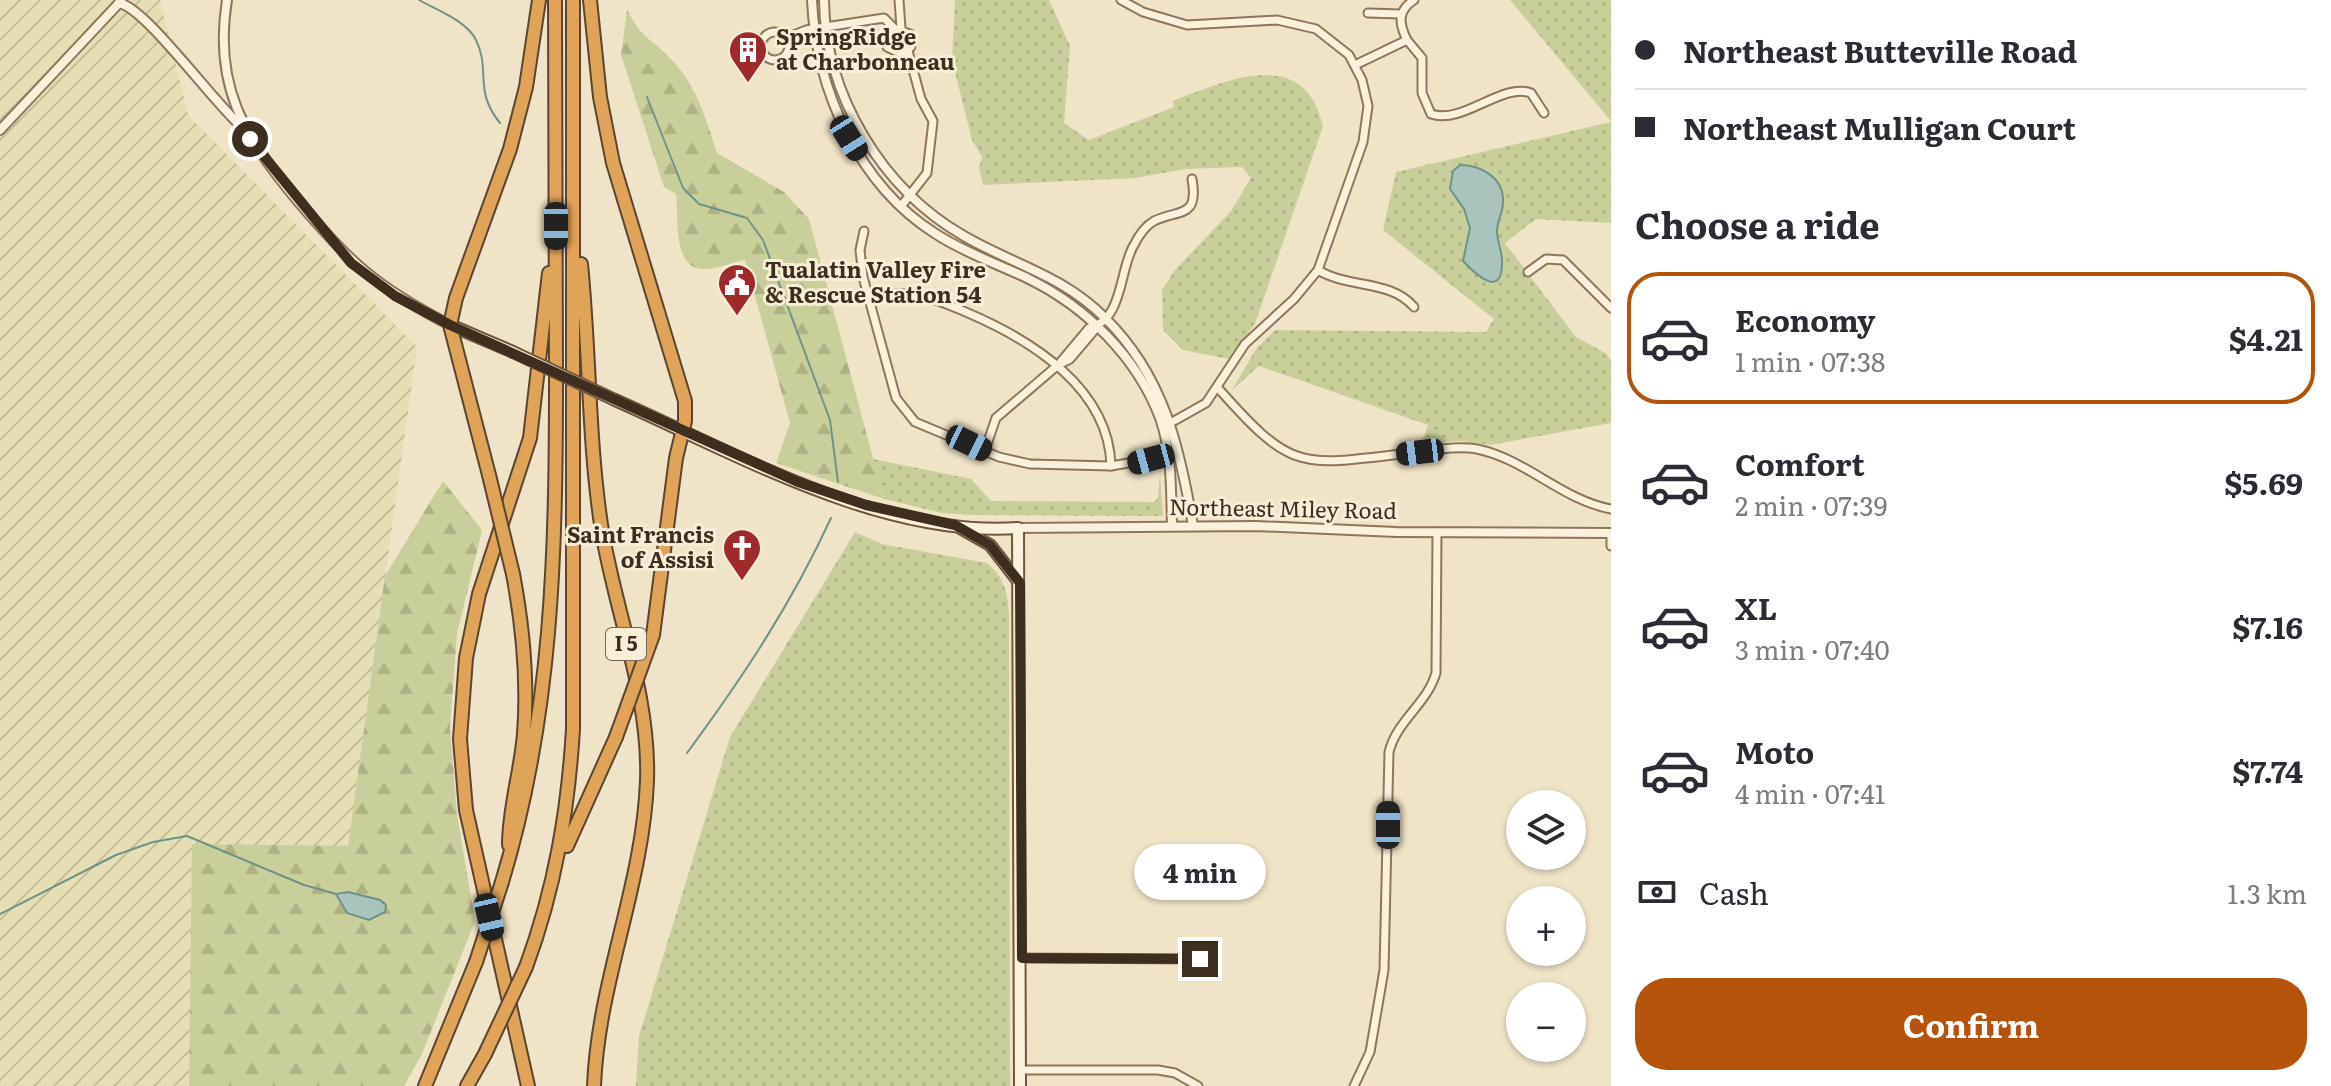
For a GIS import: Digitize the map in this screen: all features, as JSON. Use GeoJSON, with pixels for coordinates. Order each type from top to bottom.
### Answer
{"type":"FeatureCollection","features":[{"type":"Feature","properties":{"kind":"highway"},"geometry":{"type":"LineString","coordinates":[[510,858],[509,828],[522,756],[525,702],[522,637],[513,574],[450,325],[456,298],[513,138],[526,87],[539,0]]}},
{"type":"Feature","properties":{"kind":"highway"},"geometry":{"type":"LineString","coordinates":[[425,1086],[476,962],[510,858],[538,729],[553,604],[555,0]]}},
{"type":"Feature","properties":{"kind":"highway","name":"I 5"},"geometry":{"type":"LineString","coordinates":[[467,1086],[526,967],[554,878],[565,830],[573,729],[573,0]]}},
{"type":"Feature","properties":{"kind":"highway","name":"I 5"},"geometry":{"type":"LineString","coordinates":[[554,878],[616,737],[653,635],[676,458],[686,412],[610,152],[598,84],[590,0]]}},
{"type":"Feature","properties":{"kind":"highway","name":"I 5"},"geometry":{"type":"LineString","coordinates":[[573,198],[598,500],[608,563],[643,713],[647,763],[641,841],[605,994],[594,1086]]}},
{"type":"Feature","properties":{"kind":"highway"},"geometry":{"type":"LineString","coordinates":[[528,1086],[466,810],[461,706],[479,594],[530,438],[556,226]]}},
{"type":"Feature","properties":{"kind":"main road"},"geometry":{"type":"LineString","coordinates":[[450,325],[835,496],[955,525],[990,545],[1020,583]]}},
{"type":"Feature","properties":{"kind":"main road","name":"Northeast Miley Road"},"geometry":{"type":"LineString","coordinates":[[955,525],[1018,528]]}},
{"type":"Feature","properties":{"kind":"main road"},"geometry":{"type":"LineString","coordinates":[[1018,528],[1022,958],[1020,1086]]}},
{"type":"Feature","properties":{"kind":"street"},"geometry":{"type":"LineString","coordinates":[[227,0],[224,57],[233,99],[260,155],[351,263],[395,296],[450,325]]}},
{"type":"Feature","properties":{"kind":"street"},"geometry":{"type":"LineString","coordinates":[[812,0],[814,29],[826,84],[841,123],[871,171],[902,205],[934,233],[1054,292],[1098,326],[1134,370],[1167,425],[1172,526]]}},
{"type":"Feature","properties":{"kind":"street"},"geometry":{"type":"LineString","coordinates":[[824,0],[825,27],[832,62],[850,109],[865,139],[910,195],[953,230],[1051,276],[1105,318],[1146,369],[1181,455],[1193,526]]}},
{"type":"Feature","properties":{"kind":"street"},"geometry":{"type":"LineString","coordinates":[[898,29],[899,0]]}},
{"type":"Feature","properties":{"kind":"street"},"geometry":{"type":"LineString","coordinates":[[1121,0],[1143,12],[1187,25],[1277,20],[1303,24],[1340,45],[1355,65],[1367,97],[1367,125],[1318,270],[1294,299],[1245,344],[1218,388],[1200,407],[1167,425]]}},
{"type":"Feature","properties":{"kind":"street"},"geometry":{"type":"LineString","coordinates":[[1414,0],[1401,14],[1400,23],[1407,40],[1422,58],[1422,93],[1431,114],[1462,111],[1517,90],[1531,93],[1544,113]]}},
{"type":"Feature","properties":{"kind":"street"},"geometry":{"type":"LineString","coordinates":[[0,130],[100,19],[120,2],[137,12],[217,103],[245,129]]}},
{"type":"Feature","properties":{"kind":"street"},"geometry":{"type":"LineString","coordinates":[[1368,13],[1401,14]]}},
{"type":"Feature","properties":{"kind":"street"},"geometry":{"type":"LineString","coordinates":[[786,38],[814,29],[877,18],[890,20],[912,41],[908,51],[921,99],[933,121],[930,163],[902,205]]}},
{"type":"Feature","properties":{"kind":"street"},"geometry":{"type":"LineString","coordinates":[[898,29],[887,36],[887,47],[895,54],[908,51]]}},
{"type":"Feature","properties":{"kind":"street"},"geometry":{"type":"LineString","coordinates":[[1355,65],[1407,40]]}},
{"type":"Feature","properties":{"kind":"street"},"geometry":{"type":"LineString","coordinates":[[985,450],[996,418],[1058,365],[1070,359],[1105,318],[1121,290],[1132,247],[1154,221],[1177,216],[1189,208],[1194,201],[1192,179]]}},
{"type":"Feature","properties":{"kind":"street"},"geometry":{"type":"LineString","coordinates":[[864,231],[860,260],[896,398],[904,411],[926,428],[1030,464],[1111,466],[1151,459]]}},
{"type":"Feature","properties":{"kind":"street"},"geometry":{"type":"LineString","coordinates":[[1528,272],[1546,259],[1563,260],[1611,308]]}},
{"type":"Feature","properties":{"kind":"street"},"geometry":{"type":"LineString","coordinates":[[1318,270],[1346,284],[1384,288],[1414,307]]}},
{"type":"Feature","properties":{"kind":"street"},"geometry":{"type":"LineString","coordinates":[[870,300],[895,291],[920,293],[1019,336],[1058,365],[1099,421],[1109,444],[1111,466]]}},
{"type":"Feature","properties":{"kind":"street"},"geometry":{"type":"LineString","coordinates":[[1218,388],[1265,440],[1301,459],[1327,462],[1475,449],[1501,457],[1586,502],[1611,509]]}},
{"type":"Feature","properties":{"kind":"street","name":"Northeast Miley Road"},"geometry":{"type":"LineString","coordinates":[[1018,528],[1193,526],[1611,533]]}},
{"type":"Feature","properties":{"kind":"street"},"geometry":{"type":"LineString","coordinates":[[1354,1086],[1370,1052],[1384,970],[1389,752],[1401,725],[1428,694],[1436,673],[1437,532]]}},
{"type":"Feature","properties":{"kind":"street"},"geometry":{"type":"LineString","coordinates":[[1611,533],[1611,546]]}},
{"type":"Feature","properties":{"kind":"street"},"geometry":{"type":"LineString","coordinates":[[1022,958],[1200,959]]}},
{"type":"Feature","properties":{"kind":"street"},"geometry":{"type":"LineString","coordinates":[[1020,1070],[1166,1071],[1198,1086]]}},
{"type":"Feature","properties":{"kind":"shaded area"},"geometry":{"type":"Polygon","coordinates":[[[0,0],[160,0],[188,115],[417,347],[348,846],[192,845],[189,1086],[0,1086],[0,0]]]}},
{"type":"Feature","properties":{"kind":"green space"},"geometry":{"type":"Polygon","coordinates":[[[955,0],[1049,0],[1070,46],[1064,123],[1089,140],[1174,107],[1173,101],[1239,78],[1261,75],[1281,77],[1299,85],[1313,101],[1323,126],[1255,324],[1229,359],[1183,350],[1163,330],[1162,290],[1175,270],[1231,211],[1251,178],[1242,167],[1185,169],[1135,178],[983,185],[979,168],[982,157],[972,140],[952,60],[955,0]]]}},
{"type":"Feature","properties":{"kind":"green space"},"geometry":{"type":"Polygon","coordinates":[[[1510,0],[1611,0],[1611,121],[1510,0]]]}},
{"type":"Feature","properties":{"kind":"green space"},"geometry":{"type":"Polygon","coordinates":[[[627,10],[642,32],[686,78],[699,102],[717,153],[784,192],[809,219],[884,499],[776,463],[790,423],[745,260],[707,269],[695,268],[687,262],[682,252],[676,194],[664,187],[621,55],[627,10]]]}},
{"type":"Feature","properties":{"kind":"green space"},"geometry":{"type":"Polygon","coordinates":[[[1611,122],[1611,223],[1536,219],[1505,243],[1576,337],[1607,354],[1611,361],[1611,423],[1490,445],[1461,441],[1421,444],[1428,425],[1259,366],[1232,390],[1256,349],[1275,330],[1486,332],[1494,319],[1383,230],[1396,172],[1611,122]]]}},
{"type":"Feature","properties":{"kind":"green space"},"geometry":{"type":"Polygon","coordinates":[[[873,459],[971,479],[991,501],[1154,502],[1158,498],[1160,473],[1163,516],[942,513],[884,499],[873,459]]]}},
{"type":"Feature","properties":{"kind":"green space"},"geometry":{"type":"Polygon","coordinates":[[[443,481],[482,530],[457,634],[450,728],[457,814],[475,921],[422,1054],[404,1086],[189,1086],[192,844],[348,846],[385,576],[443,481]]]}},
{"type":"Feature","properties":{"kind":"green space"},"geometry":{"type":"Polygon","coordinates":[[[855,532],[882,544],[987,563],[1001,580],[1006,593],[1009,615],[1010,1086],[636,1086],[639,1036],[730,737],[855,532]]]}},
{"type":"Feature","properties":{"kind":"water"},"geometry":{"type":"Polygon","coordinates":[[[1460,165],[1475,167],[1489,174],[1502,192],[1503,204],[1497,231],[1502,257],[1501,273],[1494,282],[1481,277],[1463,261],[1470,228],[1464,209],[1450,189],[1453,171],[1460,165]]]}},
{"type":"Feature","properties":{"kind":"water"},"geometry":{"type":"Polygon","coordinates":[[[348,892],[380,900],[386,905],[385,912],[369,920],[347,913],[336,894],[348,892]]]}},
{"type":"Feature","properties":{"kind":"waterway"},"geometry":{"type":"LineString","coordinates":[[419,0],[451,17],[472,33],[480,51],[487,100],[500,123]]}},
{"type":"Feature","properties":{"kind":"waterway"},"geometry":{"type":"LineString","coordinates":[[647,97],[683,188],[699,204],[747,218],[763,240],[830,420],[838,482]]}},
{"type":"Feature","properties":{"kind":"waterway"},"geometry":{"type":"LineString","coordinates":[[687,753],[765,639],[800,580],[831,518]]}},
{"type":"Feature","properties":{"kind":"waterway"},"geometry":{"type":"LineString","coordinates":[[0,914],[116,855],[153,842],[187,836],[304,885],[336,894]]}},
{"type":"Feature","properties":{"kind":"place","name":"SpringRidge at Charbonneau"},"geometry":{"type":"Point","coordinates":[748,84]}},
{"type":"Feature","properties":{"kind":"place","name":"Tualatin Valley Fire & Rescue Station 54"},"geometry":{"type":"Point","coordinates":[737,317]}},
{"type":"Feature","properties":{"kind":"place","name":"Saint Francis of Assisi"},"geometry":{"type":"Point","coordinates":[742,582]}},
{"type":"Feature","properties":{"kind":"route"},"geometry":{"type":"LineString","coordinates":[[250,139],[351,263],[395,296],[450,325],[798,482],[866,505],[955,525],[990,545],[1005,560],[1020,583],[1022,958],[1200,959]]}}]}
